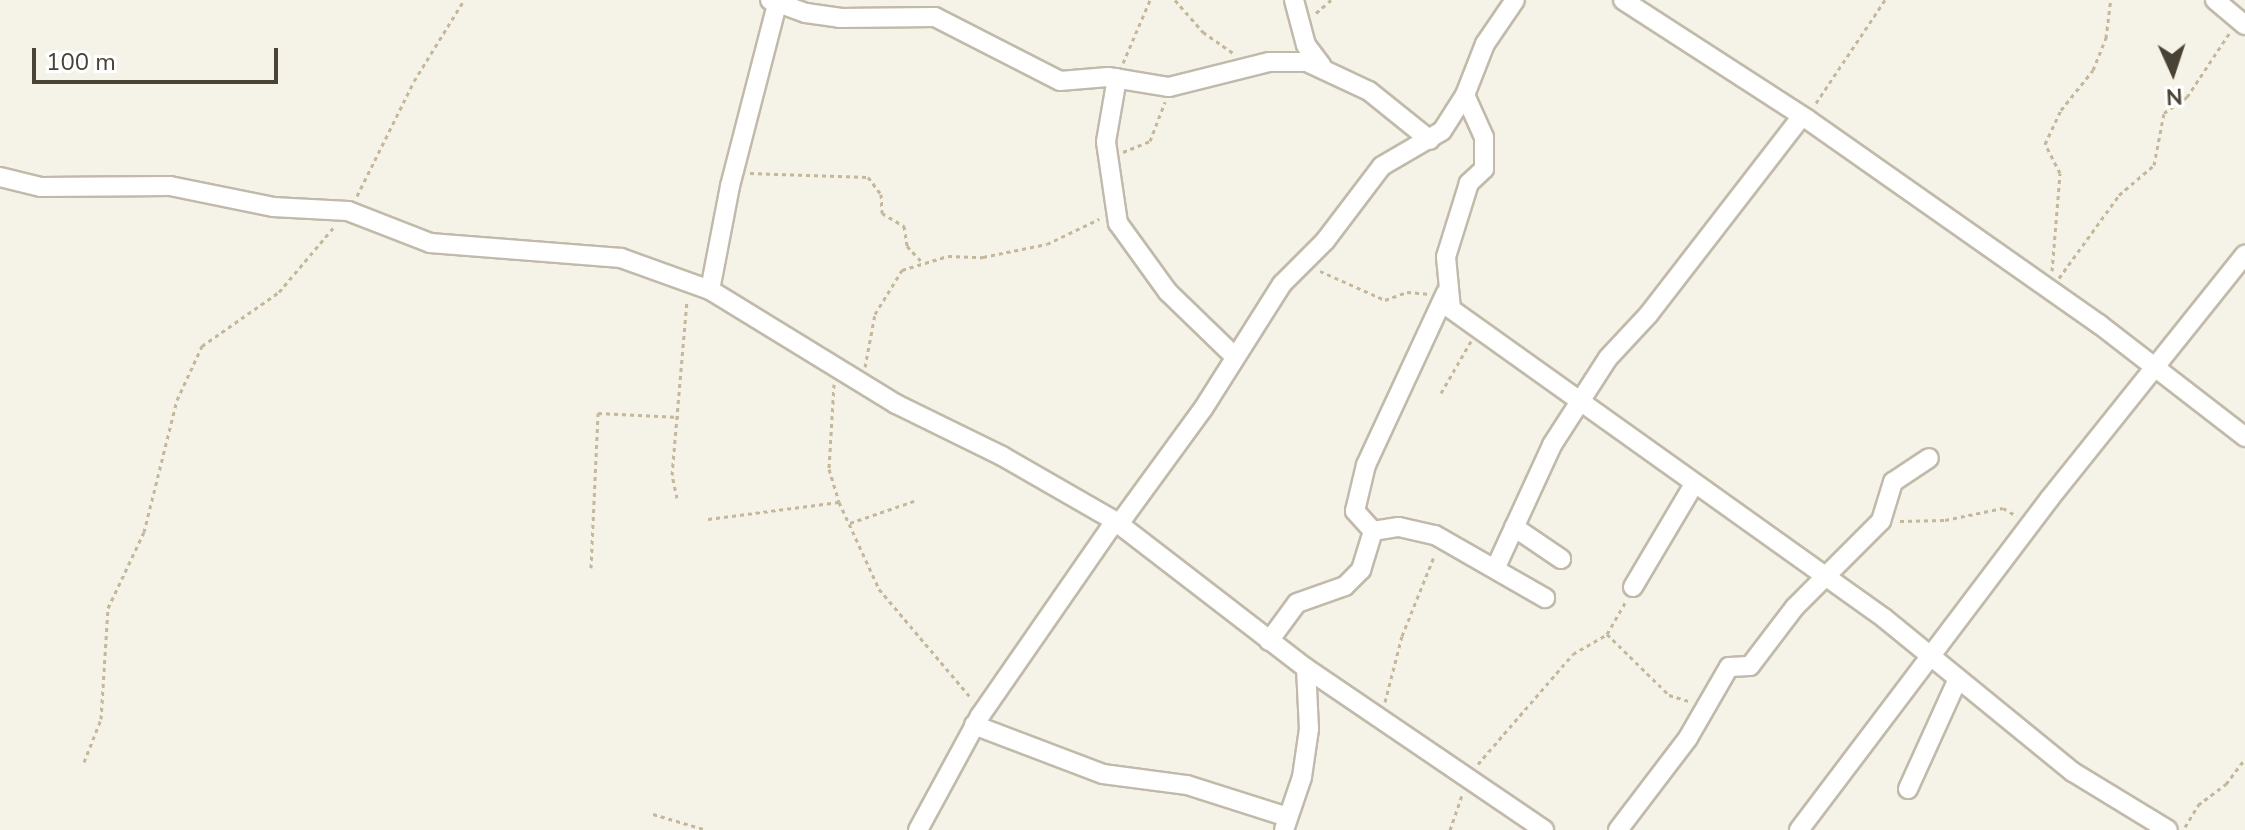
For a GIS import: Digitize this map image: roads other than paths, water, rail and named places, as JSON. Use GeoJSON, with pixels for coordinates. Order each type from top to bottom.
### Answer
{"type":"FeatureCollection","features":[{"type":"Feature","properties":{"kind":"street"},"geometry":{"type":"LineString","coordinates":[[1294,0],[1306,45],[1322,66]]}},
{"type":"Feature","properties":{"kind":"street"},"geometry":{"type":"LineString","coordinates":[[918,830],[977,721],[1117,523],[1203,409],[1282,284],[1305,262],[1382,166],[1442,131],[1465,95],[1485,44],[1515,0]]}},
{"type":"Feature","properties":{"kind":"street"},"geometry":{"type":"LineString","coordinates":[[1623,0],[1805,118],[2051,291],[2245,437]]}},
{"type":"Feature","properties":{"kind":"street"},"geometry":{"type":"LineString","coordinates":[[2215,0],[2241,22]]}},
{"type":"Feature","properties":{"kind":"street"},"geometry":{"type":"LineString","coordinates":[[700,288],[735,169],[775,1],[840,18],[935,17],[978,35],[1037,74],[1074,82],[1117,78],[1169,87],[1255,65],[1290,60],[1322,66],[1398,110],[1430,140]]}},
{"type":"Feature","properties":{"kind":"street"},"geometry":{"type":"LineString","coordinates":[[1117,78],[1106,125],[1114,209],[1128,239],[1168,292],[1234,356]]}},
{"type":"Feature","properties":{"kind":"street"},"geometry":{"type":"LineString","coordinates":[[1373,531],[1355,511],[1360,484],[1444,298],[1446,257],[1469,183],[1484,169],[1484,137],[1465,95]]}},
{"type":"Feature","properties":{"kind":"street"},"geometry":{"type":"LineString","coordinates":[[1496,567],[1552,445],[1616,346],[1649,314],[1805,118]]}},
{"type":"Feature","properties":{"kind":"street"},"geometry":{"type":"LineString","coordinates":[[0,177],[41,187],[170,186],[273,207],[348,211],[430,243],[621,258],[700,288],[858,381],[1117,523],[1306,668],[1544,830]]}},
{"type":"Feature","properties":{"kind":"street"},"geometry":{"type":"LineString","coordinates":[[1799,830],[2031,524],[2245,255]]}},
{"type":"Feature","properties":{"kind":"street"},"geometry":{"type":"LineString","coordinates":[[1444,298],[1451,309],[1477,331],[1823,579],[1884,618],[2073,772],[2168,830]]}},
{"type":"Feature","properties":{"kind":"street"},"geometry":{"type":"LineString","coordinates":[[1618,830],[1688,738],[1729,667],[1750,666],[1823,579],[1881,521],[1893,482],[1929,458]]}},
{"type":"Feature","properties":{"kind":"street"},"geometry":{"type":"LineString","coordinates":[[1633,587],[1693,486]]}},
{"type":"Feature","properties":{"kind":"street"},"geometry":{"type":"LineString","coordinates":[[1373,531],[1399,527],[1435,535],[1442,543],[1496,567],[1545,598]]}},
{"type":"Feature","properties":{"kind":"street"},"geometry":{"type":"LineString","coordinates":[[1514,527],[1561,559]]}},
{"type":"Feature","properties":{"kind":"street"},"geometry":{"type":"LineString","coordinates":[[1269,641],[1297,603],[1355,580],[1373,531]]}},
{"type":"Feature","properties":{"kind":"street"},"geometry":{"type":"LineString","coordinates":[[977,721],[1103,774],[1187,785],[1286,824],[1302,777],[1309,729],[1306,668]]}},
{"type":"Feature","properties":{"kind":"street"},"geometry":{"type":"LineString","coordinates":[[1908,789],[1958,679]]}}]}
